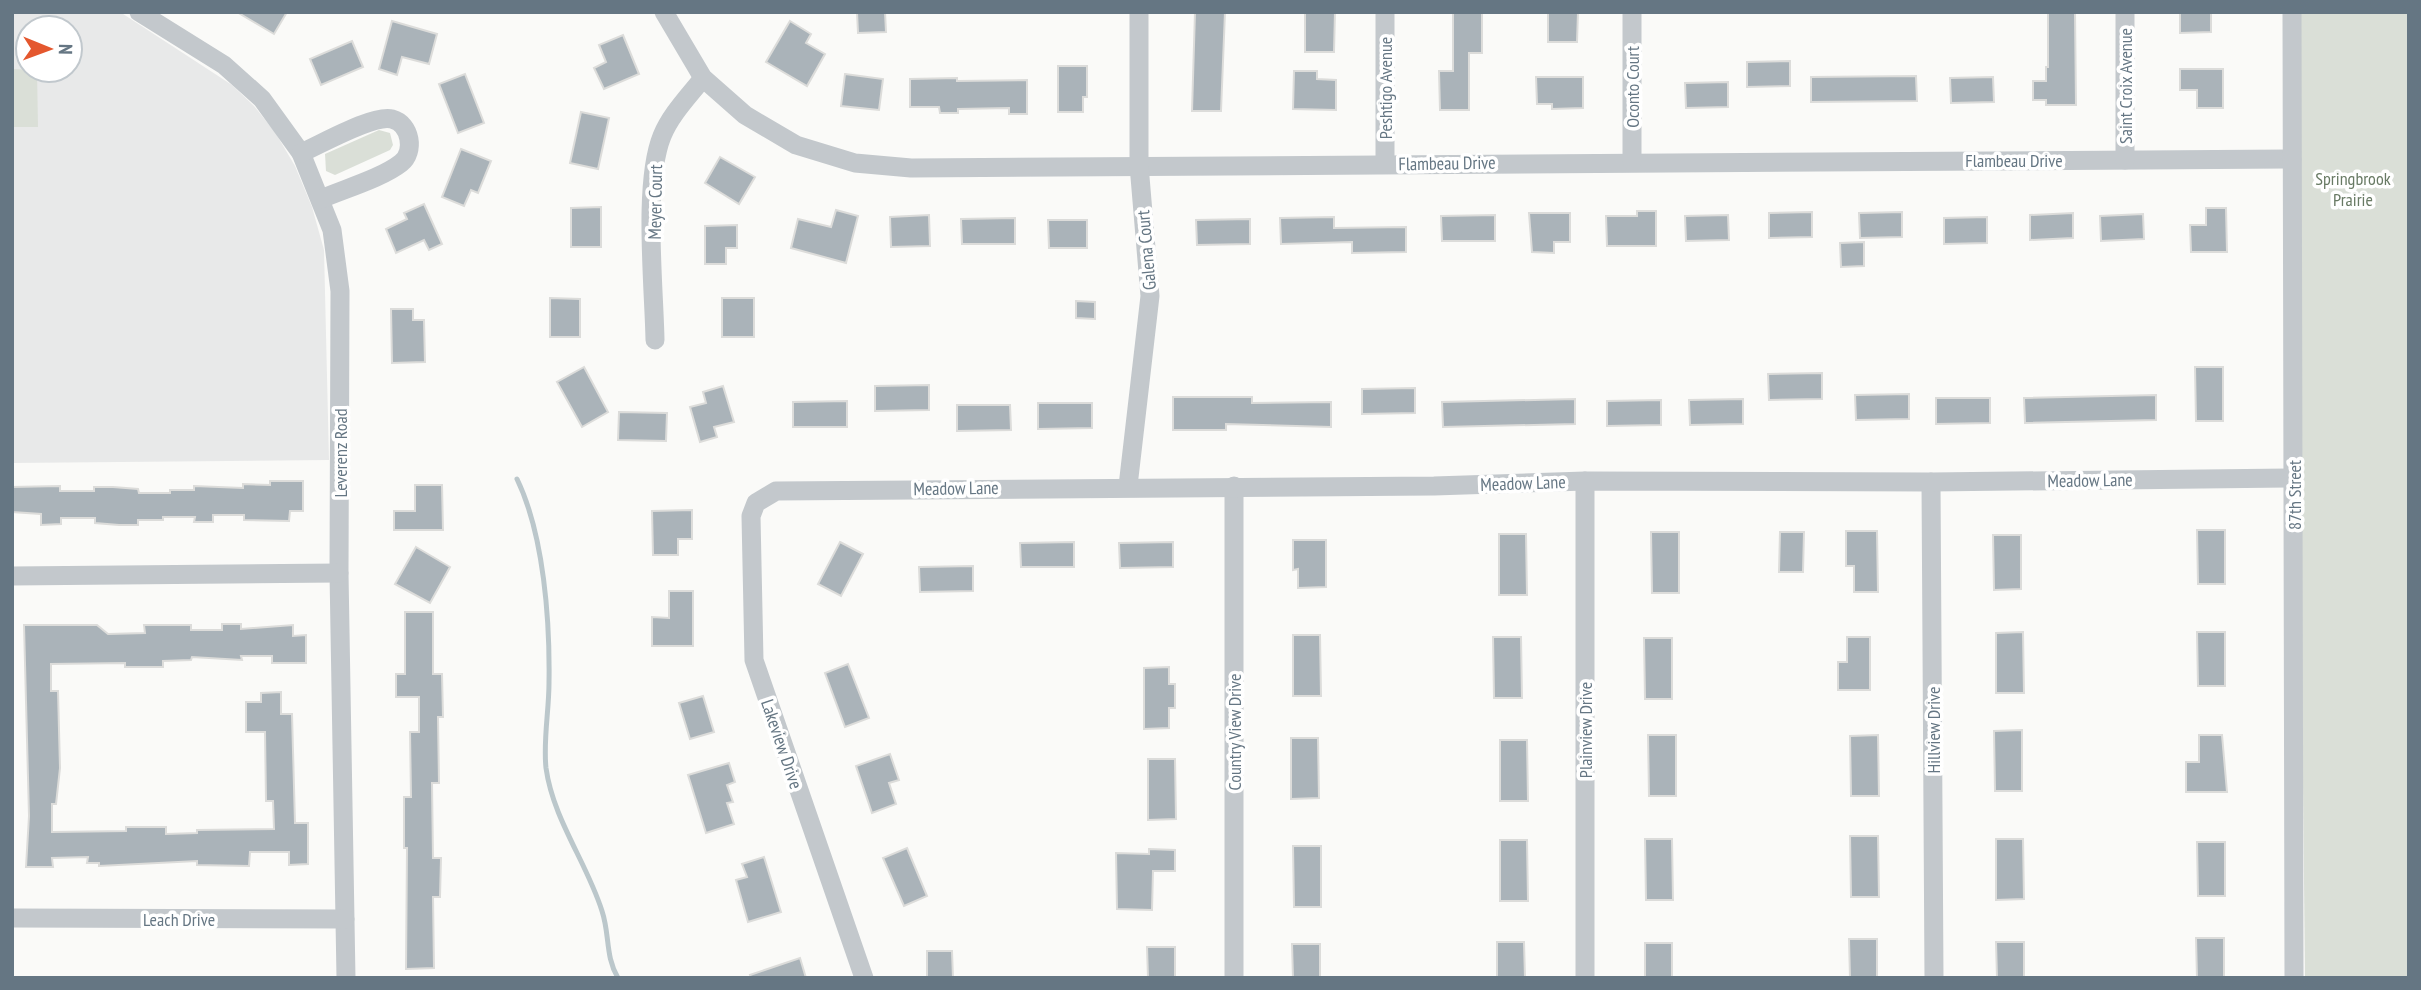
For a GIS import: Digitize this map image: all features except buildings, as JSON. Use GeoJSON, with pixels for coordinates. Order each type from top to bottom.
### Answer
{"type":"FeatureCollection","features":[{"type":"Feature","properties":{"kind":"street","name":"Leverenz Road"},"geometry":{"type":"LineString","coordinates":[[139,12],[224,65],[246,82],[286,128],[301,153],[332,230],[340,291],[340,573],[346,978]]}},
{"type":"Feature","properties":{"kind":"street","name":"Flambeau Drive"},"geometry":{"type":"LineString","coordinates":[[664,12],[703,78],[745,115],[796,145],[855,163],[911,168],[1632,161],[2292,159]]}},
{"type":"Feature","properties":{"kind":"street","name":"Galena Court"},"geometry":{"type":"LineString","coordinates":[[1128,486],[1150,296],[1139,165],[1139,12]]}},
{"type":"Feature","properties":{"kind":"street","name":"Peshtigo Avenue"},"geometry":{"type":"LineString","coordinates":[[1385,12],[1385,164]]}},
{"type":"Feature","properties":{"kind":"street","name":"Oconto Court"},"geometry":{"type":"LineString","coordinates":[[1632,12],[1632,161]]}},
{"type":"Feature","properties":{"kind":"street","name":"Saint Croix Avenue"},"geometry":{"type":"LineString","coordinates":[[2124,12],[2126,160]]}},
{"type":"Feature","properties":{"kind":"street","name":"87th Street"},"geometry":{"type":"LineString","coordinates":[[2292,12],[2294,978]]}},
{"type":"Feature","properties":{"kind":"street","name":"Meyer Court"},"geometry":{"type":"LineString","coordinates":[[655,340],[653,184],[656,155],[663,133],[703,78]]}},
{"type":"Feature","properties":{"kind":"street"},"geometry":{"type":"LineString","coordinates":[[301,153],[382,119],[399,122],[405,129],[410,148],[403,162],[321,199]]}},
{"type":"Feature","properties":{"kind":"street","name":"Meadow Lane"},"geometry":{"type":"LineString","coordinates":[[756,503],[776,491],[793,489],[1434,486],[1585,481],[1931,482],[2294,478]]}},
{"type":"Feature","properties":{"kind":"street","name":"Plainview Drive"},"geometry":{"type":"LineString","coordinates":[[1585,481],[1585,978]]}},
{"type":"Feature","properties":{"kind":"street","name":"Hillview Drive"},"geometry":{"type":"LineString","coordinates":[[1931,482],[1934,978]]}},
{"type":"Feature","properties":{"kind":"street","name":"Country View Drive"},"geometry":{"type":"LineString","coordinates":[[1234,486],[1234,978]]}},
{"type":"Feature","properties":{"kind":"street","name":"Lakeview Drive"},"geometry":{"type":"LineString","coordinates":[[756,503],[750,531],[754,660],[864,978]]}},
{"type":"Feature","properties":{"kind":"street"},"geometry":{"type":"LineString","coordinates":[[12,576],[340,573]]}},
{"type":"Feature","properties":{"kind":"street","name":"Leach Drive"},"geometry":{"type":"LineString","coordinates":[[12,918],[345,919]]}},
{"type":"Feature","properties":{"kind":"shaded area"},"geometry":{"type":"Polygon","coordinates":[[[12,12],[120,12],[232,85],[275,132],[295,166],[312,207],[324,250],[329,460],[12,463],[12,12]]]}},
{"type":"Feature","properties":{"kind":"green space","name":"Springbrook Prairie"},"geometry":{"type":"Polygon","coordinates":[[[2295,12],[2409,12],[2409,978],[2305,978],[2295,12]]]}},
{"type":"Feature","properties":{"kind":"green space"},"geometry":{"type":"Polygon","coordinates":[[[12,69],[14,84],[37,84],[38,127],[12,127],[12,69]]]}},
{"type":"Feature","properties":{"kind":"green space"},"geometry":{"type":"Polygon","coordinates":[[[379,130],[390,133],[393,145],[390,150],[335,175],[326,171],[325,154],[379,130]]]}},
{"type":"Feature","properties":{"kind":"waterway"},"geometry":{"type":"LineString","coordinates":[[517,479],[534,526],[544,579],[549,683],[546,768],[563,823],[596,893],[606,928],[611,962],[618,978]]}}]}
